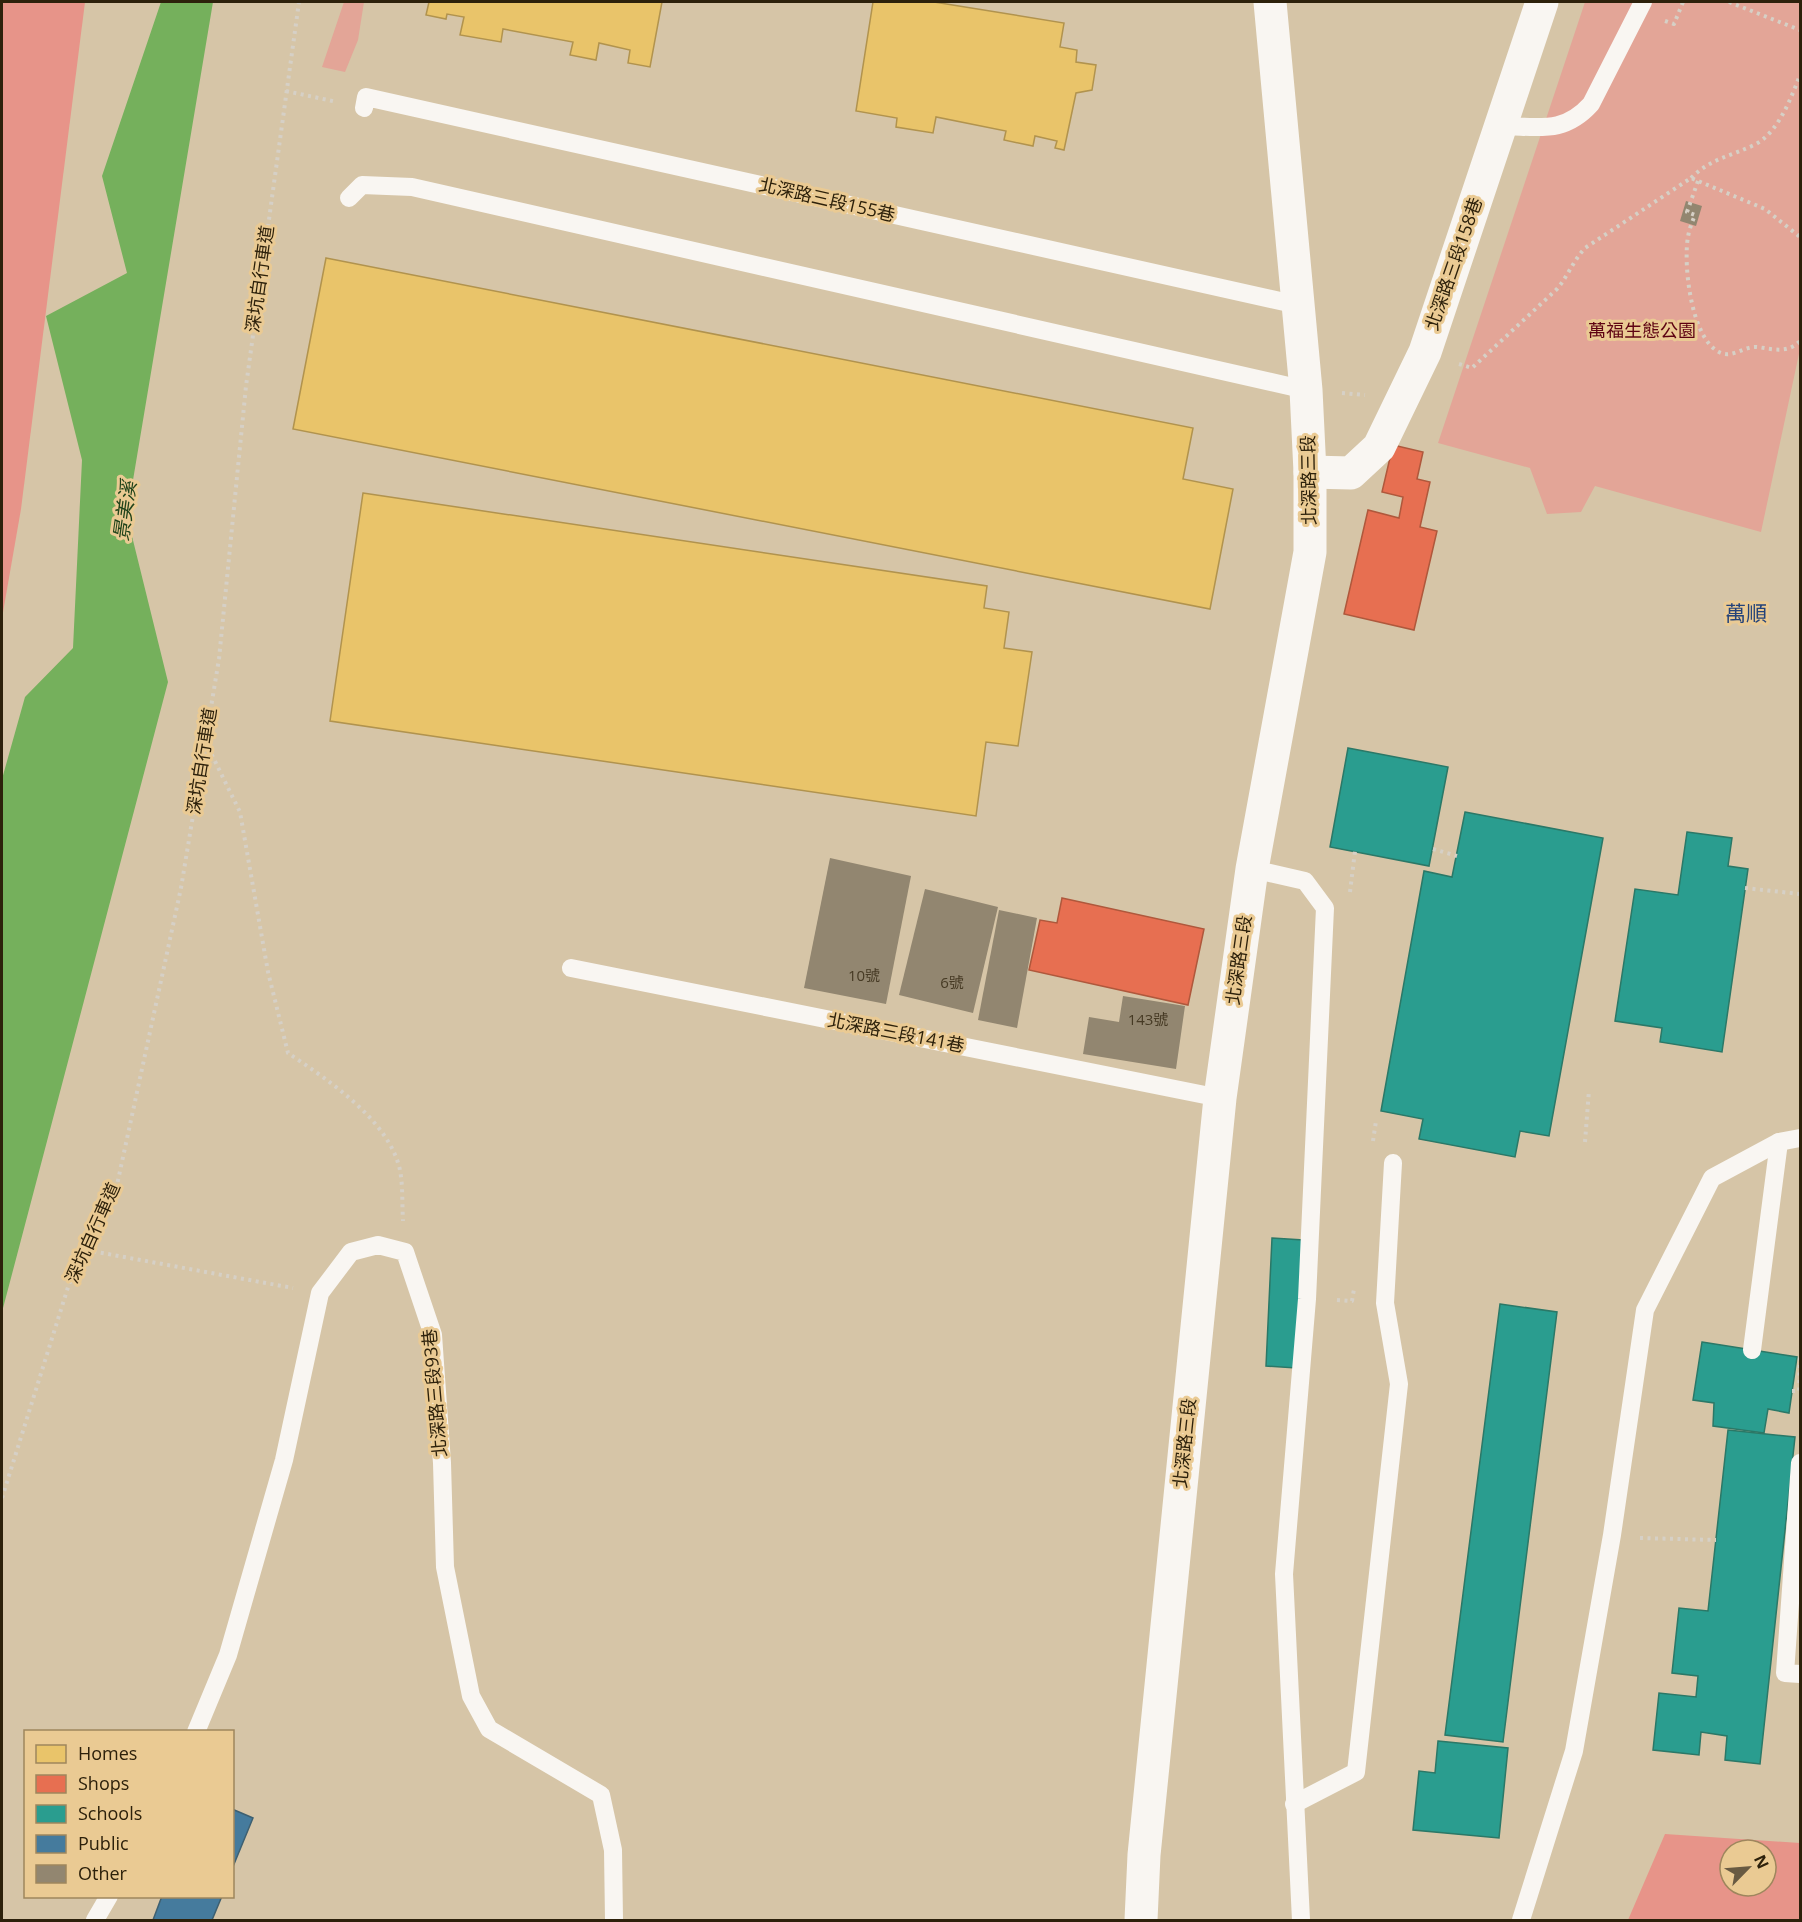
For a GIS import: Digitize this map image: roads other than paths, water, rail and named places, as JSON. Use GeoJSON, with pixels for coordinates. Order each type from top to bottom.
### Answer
{"type":"FeatureCollection","features":[{"type":"Feature","properties":{"kind":"main road","name":"北深路三段"},"geometry":{"type":"LineString","coordinates":[[1141,1920],[1144,1856],[1220,1098],[1252,869],[1310,552],[1310,472],[1306,390],[1270,2]]}},
{"type":"Feature","properties":{"kind":"main road","name":"北深路三段158巷"},"geometry":{"type":"LineString","coordinates":[[1310,472],[1351,472],[1379,447],[1425,352],[1542,2]]}},
{"type":"Feature","properties":{"kind":"lane"},"geometry":{"type":"LineString","coordinates":[[1500,126],[1557,127],[1570,123],[1582,114],[1591,104],[1643,2]]}},
{"type":"Feature","properties":{"kind":"lane","name":"北深路三段155巷"},"geometry":{"type":"LineString","coordinates":[[364,108],[366,97],[1298,305]]}},
{"type":"Feature","properties":{"kind":"lane"},"geometry":{"type":"LineString","coordinates":[[349,198],[362,185],[412,187],[1306,390]]}},
{"type":"Feature","properties":{"kind":"lane"},"geometry":{"type":"LineString","coordinates":[[1252,869],[1305,881],[1325,908],[1307,1299],[1284,1574],[1301,1920]]}},
{"type":"Feature","properties":{"kind":"lane","name":"北深路三段141巷"},"geometry":{"type":"LineString","coordinates":[[572,968],[1220,1098]]}},
{"type":"Feature","properties":{"kind":"lane"},"geometry":{"type":"LineString","coordinates":[[1521,1920],[1574,1751],[1612,1535],[1645,1310],[1712,1178],[1779,1142],[1800,1138]]}},
{"type":"Feature","properties":{"kind":"lane"},"geometry":{"type":"LineString","coordinates":[[1752,1350],[1779,1142]]}},
{"type":"Feature","properties":{"kind":"lane"},"geometry":{"type":"LineString","coordinates":[[1294,1804],[1356,1772],[1399,1384],[1385,1304],[1393,1163]]}},
{"type":"Feature","properties":{"kind":"lane","name":"北深路三段93巷"},"geometry":{"type":"LineString","coordinates":[[196,1730],[228,1655],[280,1472],[320,1293],[351,1252],[378,1245],[405,1252],[434,1335],[442,1463],[445,1567],[471,1696],[489,1729],[601,1795],[613,1850],[614,1920]]}},
{"type":"Feature","properties":{"kind":"lane"},"geometry":{"type":"LineString","coordinates":[[1800,1463],[1785,1673],[1800,1674]]}},
{"type":"Feature","properties":{"kind":"lane"},"geometry":{"type":"LineString","coordinates":[[95,1920],[108,1898]]}},
{"type":"Feature","properties":{"kind":"water","name":"景美溪"},"geometry":{"type":"Polygon","coordinates":[[[161,2],[213,2],[127,516],[168,682],[2,1312],[2,779],[25,697],[73,648],[82,460],[46,316],[127,273],[102,176],[161,2]]]}},
{"type":"Feature","properties":{"kind":"district","name":"萬順"},"geometry":{"type":"Point","coordinates":[1746,614]}},
{"type":"Feature","properties":{"kind":"park label","name":"萬福生態公園"},"geometry":{"type":"Point","coordinates":[1642,331]}}]}
